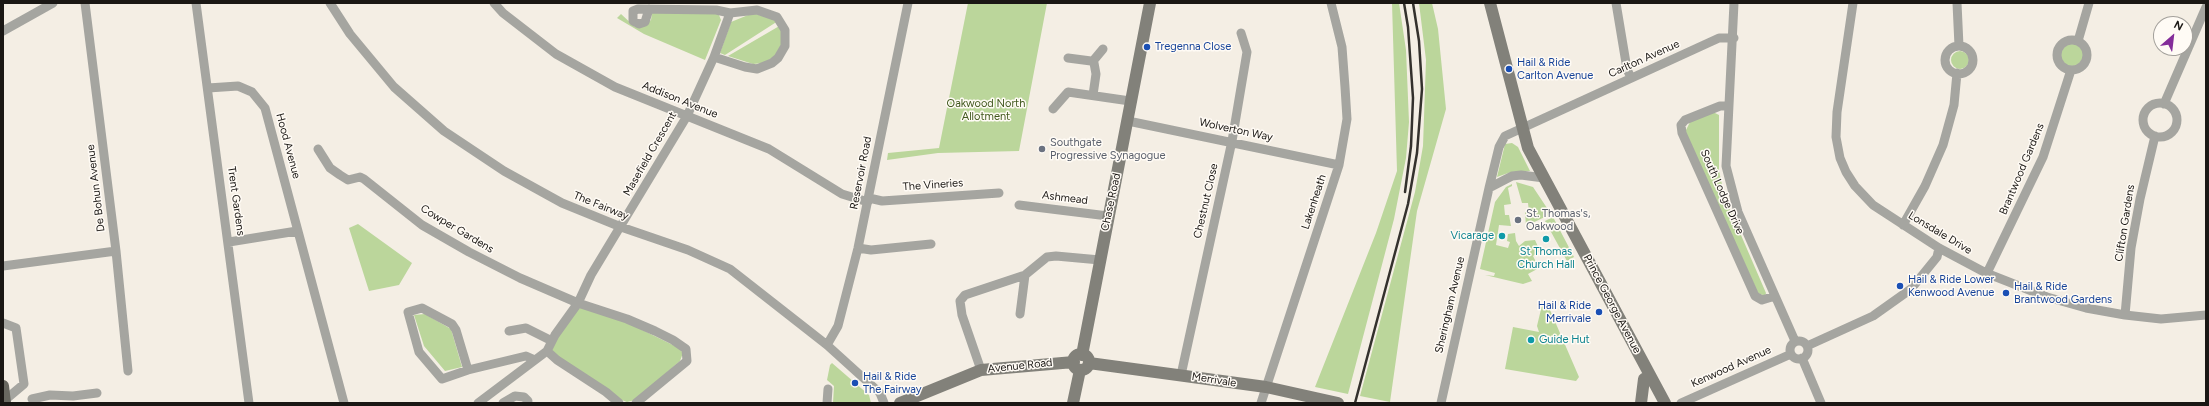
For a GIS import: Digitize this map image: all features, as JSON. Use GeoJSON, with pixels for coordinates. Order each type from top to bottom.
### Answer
{"type":"FeatureCollection","features":[{"type":"Feature","properties":{"kind":"main road"},"geometry":{"type":"LineString","coordinates":[[3,386],[5,402]]}},
{"type":"Feature","properties":{"kind":"street"},"geometry":{"type":"LineString","coordinates":[[3,31],[53,3]]}},
{"type":"Feature","properties":{"kind":"street","name":"De Bohun Avenue"},"geometry":{"type":"LineString","coordinates":[[85,3],[116,251],[128,371]]}},
{"type":"Feature","properties":{"kind":"street","name":"Trent Gardens"},"geometry":{"type":"LineString","coordinates":[[196,3],[229,242],[249,403]]}},
{"type":"Feature","properties":{"kind":"street","name":"The Fairway"},"geometry":{"type":"LineString","coordinates":[[330,3],[350,34],[394,87],[444,131],[504,171],[562,203],[621,227],[688,250],[730,269],[827,345],[880,393],[884,403]]}},
{"type":"Feature","properties":{"kind":"street","name":"Addison Avenue"},"geometry":{"type":"LineString","coordinates":[[494,3],[503,13],[556,54],[616,87],[769,149],[842,194],[868,200]]}},
{"type":"Feature","properties":{"kind":"street","name":"Reservoir Road"},"geometry":{"type":"LineString","coordinates":[[827,345],[838,326],[858,248],[908,3]]}},
{"type":"Feature","properties":{"kind":"street","name":"Chase Road"},"geometry":{"type":"LineString","coordinates":[[1073,403],[1150,3]]}},
{"type":"Feature","properties":{"kind":"street","name":"Lakenheath"},"geometry":{"type":"LineString","coordinates":[[1260,403],[1339,165],[1347,119],[1346,95],[1342,47],[1332,3]]}},
{"type":"Feature","properties":{"kind":"street","name":"Prince George Avenue"},"geometry":{"type":"LineString","coordinates":[[1490,3],[1521,128],[1528,148],[1664,403]]}},
{"type":"Feature","properties":{"kind":"street"},"geometry":{"type":"LineString","coordinates":[[1616,3],[1627,69],[1631,78]]}},
{"type":"Feature","properties":{"kind":"street","name":"South Lodge Drive"},"geometry":{"type":"LineString","coordinates":[[1734,3],[1734,38],[1728,106],[1726,166],[1738,212],[1795,341]]}},
{"type":"Feature","properties":{"kind":"street","name":"Lonsdale Drive"},"geometry":{"type":"LineString","coordinates":[[1853,3],[1837,112],[1836,137],[1846,172],[1862,195],[1872,205],[1939,248],[1987,273],[2054,299],[2086,308],[2125,315],[2161,319],[2206,315]]}},
{"type":"Feature","properties":{"kind":"street"},"geometry":{"type":"LineString","coordinates":[[1957,3],[1959,46]]}},
{"type":"Feature","properties":{"kind":"street"},"geometry":{"type":"LineString","coordinates":[[2078,41],[2089,3]]}},
{"type":"Feature","properties":{"kind":"street"},"geometry":{"type":"LineString","coordinates":[[2164,104],[2206,6],[2201,3]]}},
{"type":"Feature","properties":{"kind":"street"},"geometry":{"type":"LineString","coordinates":[[649,9],[716,10],[730,13],[757,10],[777,17],[785,30],[785,46],[778,58],[772,63],[757,69],[745,68],[714,57]]}},
{"type":"Feature","properties":{"kind":"street","name":"Masefield Crescent"},"geometry":{"type":"LineString","coordinates":[[578,303],[591,275],[687,116],[714,57],[730,13]]}},
{"type":"Feature","properties":{"kind":"street","name":"Chestnut Close"},"geometry":{"type":"LineString","coordinates":[[1181,374],[1232,141],[1247,52],[1241,33]]}},
{"type":"Feature","properties":{"kind":"street","name":"Carlton Avenue"},"geometry":{"type":"LineString","coordinates":[[1521,128],[1719,38],[1734,38]]}},
{"type":"Feature","properties":{"kind":"street"},"geometry":{"type":"LineString","coordinates":[[2073,40],[2082,43],[2087,51],[2087,61],[2080,68],[2071,70],[2062,66],[2057,57],[2057,52],[2063,43],[2073,40]]}},
{"type":"Feature","properties":{"kind":"street"},"geometry":{"type":"LineString","coordinates":[[1959,46],[1970,51],[1973,58],[1969,69],[1957,73],[1950,70],[1945,59],[1948,51],[1959,46]]}},
{"type":"Feature","properties":{"kind":"street"},"geometry":{"type":"LineString","coordinates":[[1093,61],[1103,49]]}},
{"type":"Feature","properties":{"kind":"street"},"geometry":{"type":"LineString","coordinates":[[1068,58],[1093,61]]}},
{"type":"Feature","properties":{"kind":"street"},"geometry":{"type":"LineString","coordinates":[[1093,61],[1096,74],[1093,95]]}},
{"type":"Feature","properties":{"kind":"street","name":"Brantwood Gardens"},"geometry":{"type":"LineString","coordinates":[[1987,273],[2043,157],[2071,70]]}},
{"type":"Feature","properties":{"kind":"street"},"geometry":{"type":"LineString","coordinates":[[1903,225],[1928,181],[1943,145],[1954,105],[1957,73]]}},
{"type":"Feature","properties":{"kind":"street","name":"Hood Avenue"},"geometry":{"type":"LineString","coordinates":[[208,88],[238,86],[252,92],[265,108],[344,403]]}},
{"type":"Feature","properties":{"kind":"street"},"geometry":{"type":"LineString","coordinates":[[1053,109],[1066,92],[1130,101]]}},
{"type":"Feature","properties":{"kind":"street"},"geometry":{"type":"LineString","coordinates":[[2164,104],[2169,106],[2176,114],[2176,125],[2174,130],[2166,136],[2155,136],[2146,129],[2144,118],[2148,108],[2153,105],[2164,104]]}},
{"type":"Feature","properties":{"kind":"street","name":"South Lodge Drive"},"geometry":{"type":"LineString","coordinates":[[1728,106],[1720,106],[1685,120],[1681,125],[1682,133],[1755,296],[1762,300],[1775,296]]}},
{"type":"Feature","properties":{"kind":"street","name":"Wolverton Way"},"geometry":{"type":"LineString","coordinates":[[1128,121],[1232,141],[1339,165]]}},
{"type":"Feature","properties":{"kind":"street","name":"Sheringham Avenue"},"geometry":{"type":"LineString","coordinates":[[1441,403],[1489,188],[1502,141],[1505,136],[1521,128]]}},
{"type":"Feature","properties":{"kind":"street","name":"Clifton Gardens"},"geometry":{"type":"LineString","coordinates":[[2125,315],[2131,248],[2140,199],[2155,136]]}},
{"type":"Feature","properties":{"kind":"street","name":"Cowper Gardens"},"geometry":{"type":"LineString","coordinates":[[318,149],[330,168],[348,180],[360,177],[364,179],[422,225],[442,236],[520,278],[578,303],[627,319],[673,340],[686,349],[688,355],[686,360],[636,403]]}},
{"type":"Feature","properties":{"kind":"street"},"geometry":{"type":"LineString","coordinates":[[1489,188],[1512,176],[1521,174],[1544,178]]}},
{"type":"Feature","properties":{"kind":"street","name":"The Vineries"},"geometry":{"type":"LineString","coordinates":[[868,200],[882,201],[999,193]]}},
{"type":"Feature","properties":{"kind":"street","name":"Ashmead"},"geometry":{"type":"LineString","coordinates":[[1019,205],[1108,216]]}},
{"type":"Feature","properties":{"kind":"street"},"geometry":{"type":"LineString","coordinates":[[229,242],[298,231]]}},
{"type":"Feature","properties":{"kind":"street"},"geometry":{"type":"LineString","coordinates":[[858,248],[871,250],[931,244]]}},
{"type":"Feature","properties":{"kind":"street"},"geometry":{"type":"LineString","coordinates":[[1807,346],[1873,316],[1911,289],[1937,257],[1939,248]]}},
{"type":"Feature","properties":{"kind":"street"},"geometry":{"type":"LineString","coordinates":[[3,266],[116,251]]}},
{"type":"Feature","properties":{"kind":"street"},"geometry":{"type":"LineString","coordinates":[[981,370],[962,315],[960,301],[965,295],[1025,274],[1047,257],[1056,256],[1100,260]]}},
{"type":"Feature","properties":{"kind":"street"},"geometry":{"type":"LineString","coordinates":[[1020,314],[1025,274]]}},
{"type":"Feature","properties":{"kind":"street"},"geometry":{"type":"LineString","coordinates":[[478,403],[547,351],[552,341],[578,303]]}},
{"type":"Feature","properties":{"kind":"street"},"geometry":{"type":"LineString","coordinates":[[468,370],[456,330],[452,324],[422,308],[408,312],[419,352],[442,379],[468,370],[526,356],[535,360]]}},
{"type":"Feature","properties":{"kind":"street"},"geometry":{"type":"LineString","coordinates":[[3,323],[16,328],[24,384],[5,402]]}},
{"type":"Feature","properties":{"kind":"street"},"geometry":{"type":"LineString","coordinates":[[509,331],[526,328],[552,341]]}},
{"type":"Feature","properties":{"kind":"street"},"geometry":{"type":"LineString","coordinates":[[1795,341],[1802,341],[1807,346],[1807,353],[1802,358],[1795,358],[1791,354],[1790,347],[1795,341]]}},
{"type":"Feature","properties":{"kind":"street"},"geometry":{"type":"LineString","coordinates":[[547,351],[557,360],[606,392],[619,403]]}},
{"type":"Feature","properties":{"kind":"street","name":"Kenwood Avenue"},"geometry":{"type":"LineString","coordinates":[[1681,403],[1791,354]]}},
{"type":"Feature","properties":{"kind":"street"},"geometry":{"type":"LineString","coordinates":[[1802,358],[1822,403]]}},
{"type":"Feature","properties":{"kind":"street","name":"Merrivale"},"geometry":{"type":"LineString","coordinates":[[1081,362],[1181,374],[1266,387],[1338,403]]}},
{"type":"Feature","properties":{"kind":"street","name":"Avenue Road"},"geometry":{"type":"LineString","coordinates":[[906,402],[981,370],[1081,362]]}},
{"type":"Feature","properties":{"kind":"street"},"geometry":{"type":"LineString","coordinates":[[1641,403],[1644,379],[1650,375]]}},
{"type":"Feature","properties":{"kind":"street"},"geometry":{"type":"LineString","coordinates":[[827,403],[828,389]]}},
{"type":"Feature","properties":{"kind":"street"},"geometry":{"type":"LineString","coordinates":[[30,401],[50,395],[73,396],[97,393]]}},
{"type":"Feature","properties":{"kind":"street"},"geometry":{"type":"LineString","coordinates":[[503,403],[515,396],[524,397],[528,401]]}},
{"type":"Feature","properties":{"kind":"green space","name":"Oakwood North Allotment"},"geometry":{"type":"Polygon","coordinates":[[[968,3],[1047,3],[1019,151],[938,153],[887,160],[888,153],[939,148],[968,3]]]}},
{"type":"Feature","properties":{"kind":"green space"},"geometry":{"type":"Polygon","coordinates":[[[1392,3],[1399,3],[1406,50],[1409,122],[1406,158],[1394,219],[1348,394],[1315,387],[1376,233],[1397,171],[1392,3]]]}},
{"type":"Feature","properties":{"kind":"green space"},"geometry":{"type":"Polygon","coordinates":[[[1419,3],[1432,3],[1438,29],[1446,109],[1417,211],[1390,402],[1360,396],[1415,192],[1423,146],[1426,60],[1419,3]]]}},
{"type":"Feature","properties":{"kind":"green space"},"geometry":{"type":"Polygon","coordinates":[[[714,11],[719,15],[721,20],[705,60],[644,34],[617,18],[621,14],[635,27],[643,26],[651,20],[652,13],[714,11]]]}},
{"type":"Feature","properties":{"kind":"green space"},"geometry":{"type":"Polygon","coordinates":[[[753,13],[778,21],[725,55],[720,53],[731,22],[753,13]]]}},
{"type":"Feature","properties":{"kind":"green space"},"geometry":{"type":"Polygon","coordinates":[[[781,25],[781,45],[775,56],[764,63],[753,64],[728,56],[781,25]]]}},
{"type":"Feature","properties":{"kind":"green space"},"geometry":{"type":"Polygon","coordinates":[[[2072,44],[2076,45],[2082,51],[2082,59],[2076,65],[2072,66],[2068,65],[2062,59],[2061,55],[2062,51],[2068,45],[2072,44]]]}},
{"type":"Feature","properties":{"kind":"green space"},"geometry":{"type":"Polygon","coordinates":[[[1960,51],[1966,54],[1969,60],[1966,66],[1960,69],[1954,66],[1951,60],[1954,54],[1960,51]]]}},
{"type":"Feature","properties":{"kind":"green space"},"geometry":{"type":"Polygon","coordinates":[[[1713,112],[1719,115],[1719,171],[1725,198],[1766,293],[1765,296],[1758,293],[1685,132],[1690,122],[1713,112]]]}},
{"type":"Feature","properties":{"kind":"green space"},"geometry":{"type":"Polygon","coordinates":[[[1512,143],[1518,147],[1530,171],[1511,172],[1497,177],[1505,144],[1512,143]]]}},
{"type":"Feature","properties":{"kind":"green space"},"geometry":{"type":"Polygon","coordinates":[[[1516,182],[1533,187],[1551,214],[1526,226],[1525,212],[1529,212],[1528,203],[1522,203],[1516,182]]]}},
{"type":"Feature","properties":{"kind":"green space"},"geometry":{"type":"Polygon","coordinates":[[[1512,184],[1512,186],[1508,188],[1511,204],[1504,205],[1505,215],[1509,215],[1511,226],[1499,225],[1496,245],[1508,248],[1510,242],[1507,241],[1508,234],[1515,233],[1516,241],[1519,246],[1525,241],[1535,240],[1540,251],[1533,256],[1539,268],[1528,274],[1532,281],[1523,284],[1485,275],[1494,276],[1495,273],[1480,269],[1495,202],[1506,187],[1512,184]]]}},
{"type":"Feature","properties":{"kind":"green space"},"geometry":{"type":"Polygon","coordinates":[[[1553,217],[1574,257],[1567,261],[1545,221],[1553,217]]]}},
{"type":"Feature","properties":{"kind":"green space"},"geometry":{"type":"Polygon","coordinates":[[[358,224],[412,263],[399,285],[369,291],[349,228],[358,224]]]}},
{"type":"Feature","properties":{"kind":"green space"},"geometry":{"type":"Polygon","coordinates":[[[1547,303],[1579,377],[1576,381],[1505,369],[1513,327],[1539,332],[1537,326],[1542,305],[1547,303]]]}},
{"type":"Feature","properties":{"kind":"green space"},"geometry":{"type":"Polygon","coordinates":[[[582,307],[622,320],[679,348],[683,353],[680,361],[635,400],[627,402],[619,399],[557,357],[552,351],[552,347],[574,311],[582,307]]]}},
{"type":"Feature","properties":{"kind":"green space"},"geometry":{"type":"Polygon","coordinates":[[[425,314],[451,329],[462,367],[445,371],[424,346],[414,315],[425,314]]]}},
{"type":"Feature","properties":{"kind":"green space"},"geometry":{"type":"Polygon","coordinates":[[[832,363],[869,395],[871,403],[833,403],[834,386],[827,380],[830,365],[832,363]]]}},
{"type":"Feature","properties":{"kind":"railway"},"geometry":{"type":"LineString","coordinates":[[1404,3],[1408,27],[1413,98],[1411,146],[1405,192]]}},
{"type":"Feature","properties":{"kind":"railway"},"geometry":{"type":"LineString","coordinates":[[1355,403],[1408,204],[1417,153],[1422,89],[1419,41],[1413,3]]}},
{"type":"Feature","properties":{"kind":"place","name":"Tregenna Close"},"geometry":{"type":"Point","coordinates":[1147,47]}},
{"type":"Feature","properties":{"kind":"place","name":"Hail & Ride Carlton Avenue"},"geometry":{"type":"Point","coordinates":[1509,69]}},
{"type":"Feature","properties":{"kind":"place","name":"Southgate Progressive Synagogue"},"geometry":{"type":"Point","coordinates":[1042,149]}},
{"type":"Feature","properties":{"kind":"place","name":"St. Thomas's, Oakwood"},"geometry":{"type":"Point","coordinates":[1518,220]}},
{"type":"Feature","properties":{"kind":"place","name":"Vicarage"},"geometry":{"type":"Point","coordinates":[1502,236]}},
{"type":"Feature","properties":{"kind":"place","name":"St Thomas Church Hall"},"geometry":{"type":"Point","coordinates":[1546,239]}},
{"type":"Feature","properties":{"kind":"place","name":"Hail & Ride Lower Kenwood Avenue"},"geometry":{"type":"Point","coordinates":[1900,286]}},
{"type":"Feature","properties":{"kind":"place","name":"Hail & Ride Brantwood Gardens"},"geometry":{"type":"Point","coordinates":[2006,293]}},
{"type":"Feature","properties":{"kind":"place","name":"Hail & Ride Merrivale"},"geometry":{"type":"Point","coordinates":[1599,312]}},
{"type":"Feature","properties":{"kind":"place","name":"Guide Hut"},"geometry":{"type":"Point","coordinates":[1531,340]}},
{"type":"Feature","properties":{"kind":"place","name":"Hail & Ride The Fairway"},"geometry":{"type":"Point","coordinates":[855,383]}}]}
